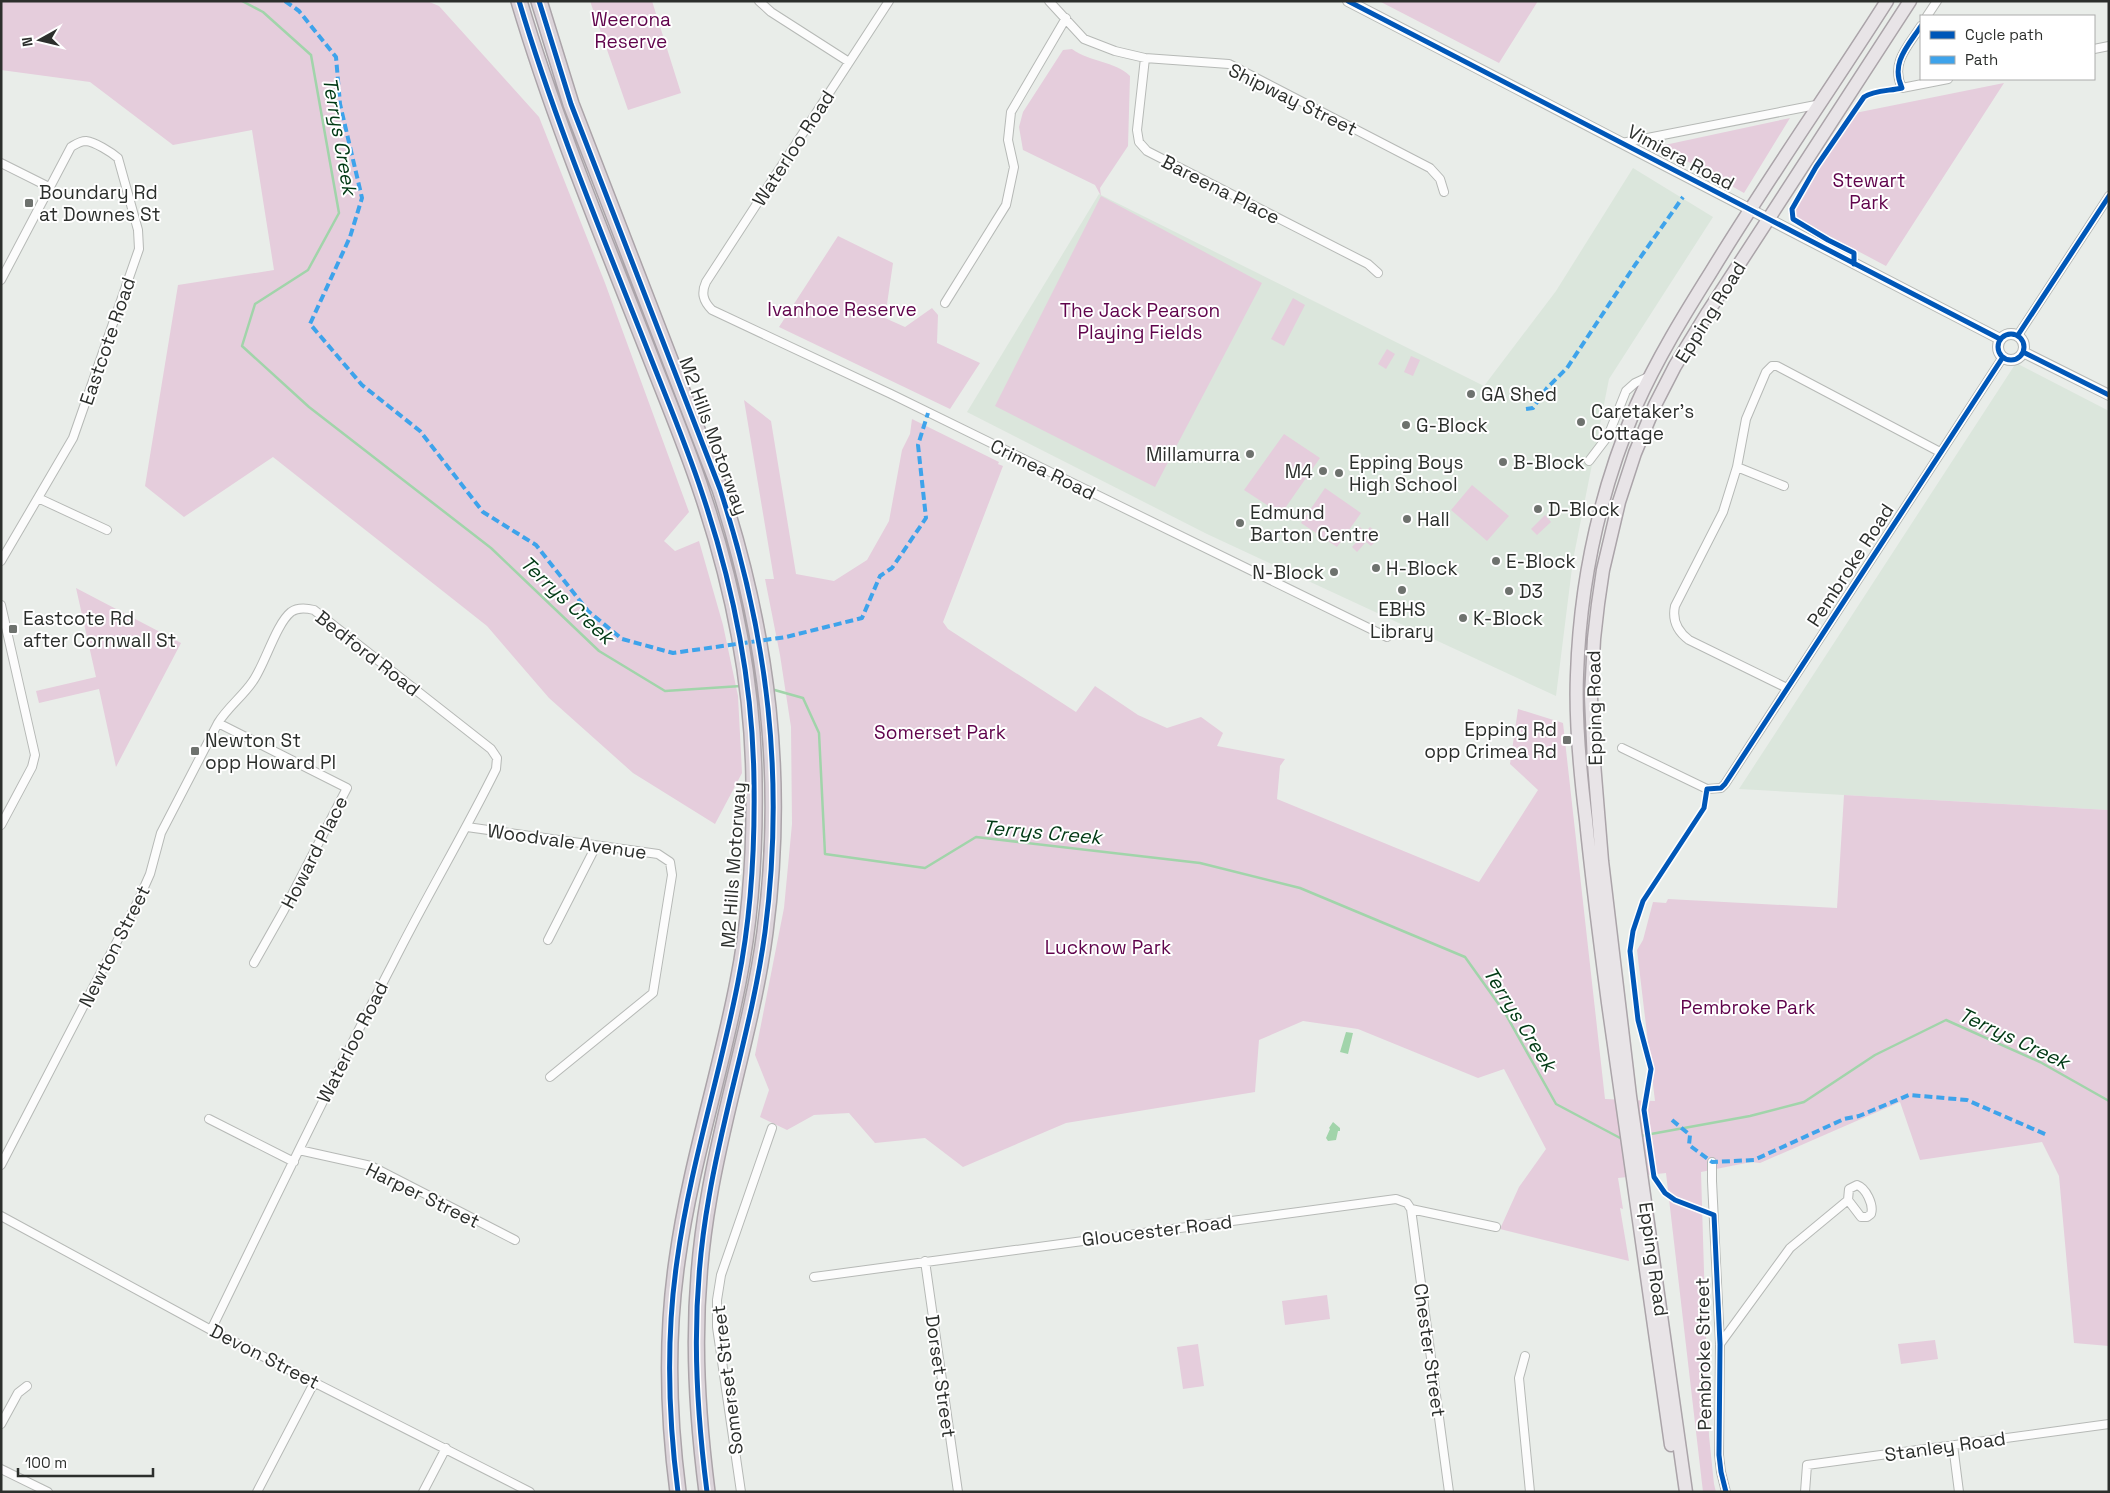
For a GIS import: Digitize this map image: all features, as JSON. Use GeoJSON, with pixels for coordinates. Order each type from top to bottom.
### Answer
{"type":"FeatureCollection","features":[{"type":"Feature","properties":{"kind":"highway","name":"M2 Hills Motorway"},"geometry":{"type":"LineString","coordinates":[[519,1],[554,108],[702,493],[735,617],[748,698],[754,777],[754,838],[746,929],[739,977],[696,1160],[677,1263],[672,1308],[671,1415],[678,1492]]}},
{"type":"Feature","properties":{"kind":"highway","name":"M2 Hills Motorway"},"geometry":{"type":"LineString","coordinates":[[539,1],[571,104],[720,489],[738,545],[755,613],[767,688],[774,776],[774,840],[765,930],[758,980],[747,1035],[718,1150],[702,1244],[695,1346],[697,1399],[707,1492]]}},
{"type":"Feature","properties":{"kind":"main road","name":"Epping Road"},"geometry":{"type":"LineString","coordinates":[[1686,1492],[1625,1096],[1582,785],[1576,675],[1584,595],[1602,504],[1620,449],[1650,376],[1682,319],[1749,210],[1821,104],[1887,1]]}},
{"type":"Feature","properties":{"kind":"main road","name":"Epping Road"},"geometry":{"type":"LineString","coordinates":[[1625,1096],[1602,861],[1592,734],[1594,639],[1603,570],[1619,502],[1635,453],[1655,405],[1675,366],[1835,114],[1910,1]]}},
{"type":"Feature","properties":{"kind":"main road","name":"Epping Road"},"geometry":{"type":"LineString","coordinates":[[1638,1183],[1677,1492]]}},
{"type":"Feature","properties":{"kind":"street"},"geometry":{"type":"LineString","coordinates":[[760,1],[772,12],[849,62]]}},
{"type":"Feature","properties":{"kind":"street","name":"Waterloo Road"},"geometry":{"type":"LineString","coordinates":[[703,297],[706,282],[889,1]]}},
{"type":"Feature","properties":{"kind":"street","name":"Shipway Street"},"geometry":{"type":"LineString","coordinates":[[1049,1],[1084,39],[1116,51],[1145,58],[1229,64],[1430,168],[1440,179],[1444,192]]}},
{"type":"Feature","properties":{"kind":"street","name":"Vimiera Road"},"geometry":{"type":"LineString","coordinates":[[1348,1],[2000,339]]}},
{"type":"Feature","properties":{"kind":"street"},"geometry":{"type":"LineString","coordinates":[[1928,15],[1937,1]]}},
{"type":"Feature","properties":{"kind":"street"},"geometry":{"type":"LineString","coordinates":[[945,303],[1006,205],[1014,168],[1008,140],[1011,112],[1066,18]]}},
{"type":"Feature","properties":{"kind":"street"},"geometry":{"type":"LineString","coordinates":[[1920,28],[1898,64],[1899,80],[1902,88],[1943,80]]}},
{"type":"Feature","properties":{"kind":"street"},"geometry":{"type":"LineString","coordinates":[[2095,49],[2109,46]]}},
{"type":"Feature","properties":{"kind":"street","name":"Bareena Place"},"geometry":{"type":"LineString","coordinates":[[1145,58],[1137,130],[1139,142],[1147,151],[1368,264],[1378,273]]}},
{"type":"Feature","properties":{"kind":"street"},"geometry":{"type":"LineString","coordinates":[[1621,143],[1821,104]]}},
{"type":"Feature","properties":{"kind":"street","name":"Eastcote Road"},"geometry":{"type":"LineString","coordinates":[[1,561],[73,438],[139,250],[139,236],[118,158],[114,154],[87,141],[78,142],[71,147],[50,187]]}},
{"type":"Feature","properties":{"kind":"street"},"geometry":{"type":"LineString","coordinates":[[1,163],[50,187],[1,280]]}},
{"type":"Feature","properties":{"kind":"street"},"geometry":{"type":"LineString","coordinates":[[2018,335],[2109,196]]}},
{"type":"Feature","properties":{"kind":"street","name":"Crimea Road"},"geometry":{"type":"LineString","coordinates":[[703,297],[712,310],[891,394],[1387,637]]}},
{"type":"Feature","properties":{"kind":"street"},"geometry":{"type":"LineString","coordinates":[[2006,334],[2018,335],[2024,342],[2024,352],[2014,360],[2003,357],[1998,347],[2000,339],[2006,334]]}},
{"type":"Feature","properties":{"kind":"street"},"geometry":{"type":"LineString","coordinates":[[2024,352],[2109,395]]}},
{"type":"Feature","properties":{"kind":"street","name":"Pembroke Road"},"geometry":{"type":"LineString","coordinates":[[1622,748],[1707,788],[1721,788],[1725,784],[2003,357]]}},
{"type":"Feature","properties":{"kind":"street"},"geometry":{"type":"LineString","coordinates":[[1787,688],[1689,640],[1682,635],[1674,621],[1675,606],[1723,512],[1737,467],[1746,419],[1766,372],[1772,366],[1782,369],[1940,452]]}},
{"type":"Feature","properties":{"kind":"street"},"geometry":{"type":"LineString","coordinates":[[1589,461],[1608,436],[1626,391],[1635,383],[1650,376]]}},
{"type":"Feature","properties":{"kind":"street"},"geometry":{"type":"LineString","coordinates":[[1737,467],[1784,486]]}},
{"type":"Feature","properties":{"kind":"street"},"geometry":{"type":"LineString","coordinates":[[38,498],[107,530]]}},
{"type":"Feature","properties":{"kind":"street"},"geometry":{"type":"LineString","coordinates":[[1,604],[35,755],[32,766],[1,825]]}},
{"type":"Feature","properties":{"kind":"street","name":"Bedford Road"},"geometry":{"type":"LineString","coordinates":[[218,723],[225,711],[253,681],[284,622],[292,612],[304,608],[314,610],[322,616],[491,749],[497,758]]}},
{"type":"Feature","properties":{"kind":"street","name":"Howard Place"},"geometry":{"type":"LineString","coordinates":[[218,723],[347,788],[284,910],[254,963]]}},
{"type":"Feature","properties":{"kind":"street","name":"Newton Street"},"geometry":{"type":"LineString","coordinates":[[1,1165],[138,901],[150,874],[161,833],[218,723]]}},
{"type":"Feature","properties":{"kind":"street","name":"Waterloo Road"},"geometry":{"type":"LineString","coordinates":[[211,1330],[300,1150],[315,1115],[393,962],[467,827],[496,769],[497,758]]}},
{"type":"Feature","properties":{"kind":"street","name":"Woodvale Avenue"},"geometry":{"type":"LineString","coordinates":[[467,827],[658,854],[670,862],[672,875],[653,993],[550,1077]]}},
{"type":"Feature","properties":{"kind":"street"},"geometry":{"type":"LineString","coordinates":[[548,940],[596,846]]}},
{"type":"Feature","properties":{"kind":"street"},"geometry":{"type":"LineString","coordinates":[[209,1119],[294,1162]]}},
{"type":"Feature","properties":{"kind":"street","name":"Somerset Street"},"geometry":{"type":"LineString","coordinates":[[741,1492],[717,1327],[717,1300],[721,1275],[772,1128]]}},
{"type":"Feature","properties":{"kind":"street","name":"Harper Street"},"geometry":{"type":"LineString","coordinates":[[300,1150],[371,1166],[515,1240]]}},
{"type":"Feature","properties":{"kind":"street","name":"Pembroke Street"},"geometry":{"type":"LineString","coordinates":[[1712,1162],[1720,1344],[1719,1454],[1726,1492]]}},
{"type":"Feature","properties":{"kind":"street","name":"Gloucester Road"},"geometry":{"type":"LineString","coordinates":[[814,1277],[925,1260],[1396,1199],[1402,1200],[1411,1209],[1496,1227]]}},
{"type":"Feature","properties":{"kind":"street"},"geometry":{"type":"LineString","coordinates":[[1720,1344],[1790,1248],[1848,1200]]}},
{"type":"Feature","properties":{"kind":"street","name":"Chester Street"},"geometry":{"type":"LineString","coordinates":[[1411,1209],[1449,1492]]}},
{"type":"Feature","properties":{"kind":"street","name":"Devon Street"},"geometry":{"type":"LineString","coordinates":[[1,1216],[211,1330],[530,1492]]}},
{"type":"Feature","properties":{"kind":"street","name":"Dorset Street"},"geometry":{"type":"LineString","coordinates":[[925,1260],[958,1492]]}},
{"type":"Feature","properties":{"kind":"street"},"geometry":{"type":"LineString","coordinates":[[1525,1356],[1519,1378],[1530,1492]]}},
{"type":"Feature","properties":{"kind":"street"},"geometry":{"type":"LineString","coordinates":[[257,1492],[315,1382]]}},
{"type":"Feature","properties":{"kind":"street"},"geometry":{"type":"LineString","coordinates":[[1,1424],[18,1393],[27,1386]]}},
{"type":"Feature","properties":{"kind":"street","name":"Stanley Road"},"geometry":{"type":"LineString","coordinates":[[1805,1492],[1807,1465],[2109,1424]]}},
{"type":"Feature","properties":{"kind":"street"},"geometry":{"type":"LineString","coordinates":[[1952,1445],[1959,1492]]}},
{"type":"Feature","properties":{"kind":"street"},"geometry":{"type":"LineString","coordinates":[[422,1492],[446,1448]]}},
{"type":"Feature","properties":{"kind":"street"},"geometry":{"type":"LineString","coordinates":[[1,1469],[48,1492]]}},
{"type":"Feature","properties":{"kind":"shaded area","name":"Epping Boys High School"},"geometry":{"type":"Polygon","coordinates":[[[1633,168],[1713,217],[1609,379],[1573,560],[1556,696],[1207,534],[967,412],[1099,194],[1484,386],[1556,291],[1633,168]]]}},
{"type":"Feature","properties":{"kind":"shaded area"},"geometry":{"type":"Polygon","coordinates":[[[2016,363],[2109,411],[2109,810],[1739,789],[2016,363]]]}},
{"type":"Feature","properties":{"kind":"shaded area"},"geometry":{"type":"Polygon","coordinates":[[[1346,1032],[1353,1033],[1348,1054],[1340,1052],[1346,1032]]]}},
{"type":"Feature","properties":{"kind":"shaded area"},"geometry":{"type":"Polygon","coordinates":[[[1333,1122],[1340,1128],[1340,1131],[1338,1131],[1336,1140],[1328,1141],[1326,1138],[1333,1122]]]}},
{"type":"Feature","properties":{"kind":"green space"},"geometry":{"type":"Polygon","coordinates":[[[1,1],[427,1],[439,6],[539,117],[605,283],[689,512],[664,541],[675,551],[699,541],[723,625],[738,696],[742,773],[715,824],[633,773],[549,698],[487,626],[273,457],[184,517],[145,486],[178,285],[274,270],[252,130],[173,145],[90,82],[1,70],[1,1]]]}},
{"type":"Feature","properties":{"kind":"green space","name":"Weerona Reserve"},"geometry":{"type":"Polygon","coordinates":[[[590,1],[652,1],[681,93],[628,110],[590,1]]]}},
{"type":"Feature","properties":{"kind":"green space"},"geometry":{"type":"Polygon","coordinates":[[[1379,1],[1538,1],[1499,63],[1379,1]]]}},
{"type":"Feature","properties":{"kind":"green space"},"geometry":{"type":"Polygon","coordinates":[[[1072,49],[1086,57],[1117,67],[1130,76],[1128,146],[1100,188],[1101,196],[1095,185],[1023,150],[1019,127],[1023,112],[1063,50],[1072,49]]]}},
{"type":"Feature","properties":{"kind":"green space","name":"Stewart Park"},"geometry":{"type":"Polygon","coordinates":[[[2004,83],[1886,266],[1788,214],[1855,113],[2004,83]]]}},
{"type":"Feature","properties":{"kind":"green space"},"geometry":{"type":"Polygon","coordinates":[[[1790,118],[1744,193],[1660,146],[1790,118]]]}},
{"type":"Feature","properties":{"kind":"green space","name":"The Jack Pearson Playing Fields"},"geometry":{"type":"Polygon","coordinates":[[[1101,196],[1262,283],[1155,487],[995,406],[1101,196]]]}},
{"type":"Feature","properties":{"kind":"green space","name":"Ivanhoe Reserve"},"geometry":{"type":"Polygon","coordinates":[[[838,236],[893,263],[885,318],[905,327],[932,308],[938,315],[937,343],[980,363],[950,409],[779,327],[838,236]]]}},
{"type":"Feature","properties":{"kind":"green space"},"geometry":{"type":"Polygon","coordinates":[[[1293,298],[1305,305],[1284,346],[1271,339],[1293,298]]]}},
{"type":"Feature","properties":{"kind":"green space"},"geometry":{"type":"Polygon","coordinates":[[[1387,349],[1395,354],[1386,369],[1378,364],[1387,349]]]}},
{"type":"Feature","properties":{"kind":"green space"},"geometry":{"type":"Polygon","coordinates":[[[1411,356],[1420,360],[1413,376],[1404,372],[1411,356]]]}},
{"type":"Feature","properties":{"kind":"green space"},"geometry":{"type":"Polygon","coordinates":[[[744,400],[771,421],[796,574],[834,581],[867,560],[889,521],[902,450],[910,434],[912,419],[999,462],[998,464],[1003,466],[943,622],[948,629],[1076,712],[1095,686],[1138,715],[1167,728],[1201,717],[1223,733],[1217,746],[1285,759],[1280,766],[1277,799],[1479,882],[1538,790],[1510,764],[1518,709],[1563,723],[1605,1099],[1655,1101],[1637,950],[1643,940],[1653,902],[1666,903],[1668,899],[1837,908],[1844,795],[2109,810],[2109,1346],[2074,1343],[2059,1176],[2042,1142],[1920,1160],[1900,1102],[1760,1163],[1751,1162],[1701,1172],[1709,1436],[1716,1492],[1703,1492],[1666,1173],[1618,1178],[1623,1209],[1620,1208],[1629,1261],[1500,1229],[1519,1187],[1546,1149],[1504,1069],[1478,1078],[1358,1029],[1303,1021],[1259,1040],[1255,1092],[1066,1123],[963,1167],[925,1138],[875,1143],[849,1113],[814,1115],[787,1130],[760,1117],[769,1090],[755,1055],[784,908],[792,824],[791,727],[780,655],[765,579],[774,579],[744,400]]]}},
{"type":"Feature","properties":{"kind":"green space"},"geometry":{"type":"Polygon","coordinates":[[[1284,434],[1320,458],[1281,514],[1244,490],[1284,434]]]}},
{"type":"Feature","properties":{"kind":"green space"},"geometry":{"type":"Polygon","coordinates":[[[1472,485],[1509,516],[1487,541],[1451,510],[1472,485]]]}},
{"type":"Feature","properties":{"kind":"green space"},"geometry":{"type":"Polygon","coordinates":[[[1325,488],[1361,513],[1337,547],[1301,523],[1325,488]]]}},
{"type":"Feature","properties":{"kind":"green space"},"geometry":{"type":"Polygon","coordinates":[[[1545,515],[1551,522],[1537,535],[1531,529],[1545,515]]]}},
{"type":"Feature","properties":{"kind":"green space"},"geometry":{"type":"Polygon","coordinates":[[[1360,527],[1365,532],[1370,527],[1375,531],[1371,536],[1376,541],[1371,546],[1366,542],[1357,552],[1352,547],[1361,537],[1356,532],[1360,527]]]}},
{"type":"Feature","properties":{"kind":"green space"},"geometry":{"type":"Polygon","coordinates":[[[76,588],[181,643],[116,767],[99,689],[39,703],[36,691],[96,677],[76,588]]]}},
{"type":"Feature","properties":{"kind":"green space"},"geometry":{"type":"Polygon","coordinates":[[[1327,1295],[1330,1319],[1285,1325],[1282,1301],[1327,1295]]]}},
{"type":"Feature","properties":{"kind":"green space"},"geometry":{"type":"Polygon","coordinates":[[[1935,1340],[1938,1359],[1901,1364],[1898,1344],[1935,1340]]]}},
{"type":"Feature","properties":{"kind":"green space"},"geometry":{"type":"Polygon","coordinates":[[[1198,1344],[1204,1386],[1183,1389],[1177,1347],[1198,1344]]]}},
{"type":"Feature","properties":{"kind":"waterway","name":"Terrys Creek"},"geometry":{"type":"LineString","coordinates":[[242,1],[263,12],[311,55],[339,213],[308,270],[255,304],[242,346],[309,407],[491,548],[599,651],[665,691],[741,686]]}},
{"type":"Feature","properties":{"kind":"waterway","name":"Terrys Creek"},"geometry":{"type":"LineString","coordinates":[[771,689],[803,698],[819,733],[825,854],[925,868],[976,837],[1200,863],[1300,888],[1465,957],[1505,1013],[1556,1104],[1622,1139]]}},
{"type":"Feature","properties":{"kind":"waterway","name":"Terrys Creek"},"geometry":{"type":"LineString","coordinates":[[1640,1136],[1750,1116],[1804,1102],[1875,1055],[1946,1020],[2040,1062],[2109,1101]]}},
{"type":"Feature","properties":{"kind":"marked path"},"geometry":{"type":"LineString","coordinates":[[285,1],[299,11],[336,57],[340,104],[362,198],[350,237],[310,324],[362,385],[420,431],[483,512],[536,545],[588,611],[622,639],[673,653],[786,637],[862,618],[880,576],[892,568],[926,518],[918,445],[928,413]]}},
{"type":"Feature","properties":{"kind":"marked path"},"geometry":{"type":"LineString","coordinates":[[1526,409],[1533,408],[1547,388],[1567,368],[1635,265],[1683,197]]}},
{"type":"Feature","properties":{"kind":"marked path"},"geometry":{"type":"LineString","coordinates":[[1672,1120],[1690,1135],[1689,1145],[1712,1162],[1754,1160],[1844,1119],[1859,1116],[1909,1095],[1967,1100],[2047,1135]]}},
{"type":"Feature","properties":{"kind":"cycle path"},"geometry":{"type":"LineString","coordinates":[[519,1],[564,136],[702,493],[732,599],[750,709],[753,746],[754,832],[746,933],[731,1017],[689,1190],[673,1290],[670,1347],[670,1405],[678,1492]]}},
{"type":"Feature","properties":{"kind":"cycle path"},"geometry":{"type":"LineString","coordinates":[[539,1],[571,104],[720,489],[737,544],[750,599],[761,653],[768,708],[772,763],[773,819],[771,875],[765,932],[746,1032],[715,1164],[703,1234],[699,1271],[696,1344],[697,1380],[707,1492]]}},
{"type":"Feature","properties":{"kind":"cycle path"},"geometry":{"type":"LineString","coordinates":[[1348,1],[2000,339]]}},
{"type":"Feature","properties":{"kind":"cycle path"},"geometry":{"type":"LineString","coordinates":[[1854,264],[1854,253],[1793,219],[1792,209],[1816,167],[1864,97],[1877,92],[1902,88],[1898,71],[1899,63],[1906,48],[1920,27]]}},
{"type":"Feature","properties":{"kind":"cycle path"},"geometry":{"type":"LineString","coordinates":[[2018,335],[2109,196]]}},
{"type":"Feature","properties":{"kind":"cycle path"},"geometry":{"type":"LineString","coordinates":[[2011,334],[2020,338],[2024,347],[2020,356],[2011,360],[2002,356],[1998,347],[2002,338],[2011,334]]}},
{"type":"Feature","properties":{"kind":"cycle path"},"geometry":{"type":"LineString","coordinates":[[2023,352],[2109,395]]}},
{"type":"Feature","properties":{"kind":"cycle path"},"geometry":{"type":"LineString","coordinates":[[1726,1492],[1719,1455],[1720,1344],[1714,1215],[1675,1200],[1665,1193],[1654,1177],[1644,1110],[1651,1069],[1638,1020],[1630,951],[1633,931],[1643,901],[1704,808],[1707,789],[1721,788],[1725,784],[2003,357]]}},
{"type":"Feature","properties":{"kind":"place","name":"Boundary Rd at Downes St"},"geometry":{"type":"Point","coordinates":[29,203]}},
{"type":"Feature","properties":{"kind":"place","name":"GA Shed"},"geometry":{"type":"Point","coordinates":[1471,394]}},
{"type":"Feature","properties":{"kind":"place","name":"Caretaker's Cottage"},"geometry":{"type":"Point","coordinates":[1581,422]}},
{"type":"Feature","properties":{"kind":"place","name":"G-Block"},"geometry":{"type":"Point","coordinates":[1406,425]}},
{"type":"Feature","properties":{"kind":"place","name":"Millamurra"},"geometry":{"type":"Point","coordinates":[1250,454]}},
{"type":"Feature","properties":{"kind":"place","name":"B-Block"},"geometry":{"type":"Point","coordinates":[1503,462]}},
{"type":"Feature","properties":{"kind":"place","name":"M4"},"geometry":{"type":"Point","coordinates":[1323,471]}},
{"type":"Feature","properties":{"kind":"place","name":"Epping Boys High School"},"geometry":{"type":"Point","coordinates":[1339,473]}},
{"type":"Feature","properties":{"kind":"place","name":"D-Block"},"geometry":{"type":"Point","coordinates":[1538,509]}},
{"type":"Feature","properties":{"kind":"place","name":"Hall"},"geometry":{"type":"Point","coordinates":[1407,519]}},
{"type":"Feature","properties":{"kind":"place","name":"Edmund Barton Centre"},"geometry":{"type":"Point","coordinates":[1240,523]}},
{"type":"Feature","properties":{"kind":"place","name":"E-Block"},"geometry":{"type":"Point","coordinates":[1496,561]}},
{"type":"Feature","properties":{"kind":"place","name":"H-Block"},"geometry":{"type":"Point","coordinates":[1376,568]}},
{"type":"Feature","properties":{"kind":"place","name":"N-Block"},"geometry":{"type":"Point","coordinates":[1334,572]}},
{"type":"Feature","properties":{"kind":"place","name":"EBHS Library"},"geometry":{"type":"Point","coordinates":[1402,590]}},
{"type":"Feature","properties":{"kind":"place","name":"D3"},"geometry":{"type":"Point","coordinates":[1509,591]}},
{"type":"Feature","properties":{"kind":"place","name":"K-Block"},"geometry":{"type":"Point","coordinates":[1463,618]}},
{"type":"Feature","properties":{"kind":"place","name":"Eastcote Rd after Cornwall St"},"geometry":{"type":"Point","coordinates":[13,629]}},
{"type":"Feature","properties":{"kind":"place","name":"Epping Rd opp Crimea Rd"},"geometry":{"type":"Point","coordinates":[1567,740]}},
{"type":"Feature","properties":{"kind":"place","name":"Newton St opp Howard Pl"},"geometry":{"type":"Point","coordinates":[195,751]}},
{"type":"Feature","properties":{"kind":"park label","name":"Somerset Park"},"geometry":{"type":"Point","coordinates":[940,732]}},
{"type":"Feature","properties":{"kind":"park label","name":"Lucknow Park"},"geometry":{"type":"Point","coordinates":[1108,947]}},
{"type":"Feature","properties":{"kind":"park label","name":"Pembroke Park"},"geometry":{"type":"Point","coordinates":[1748,1007]}}]}
